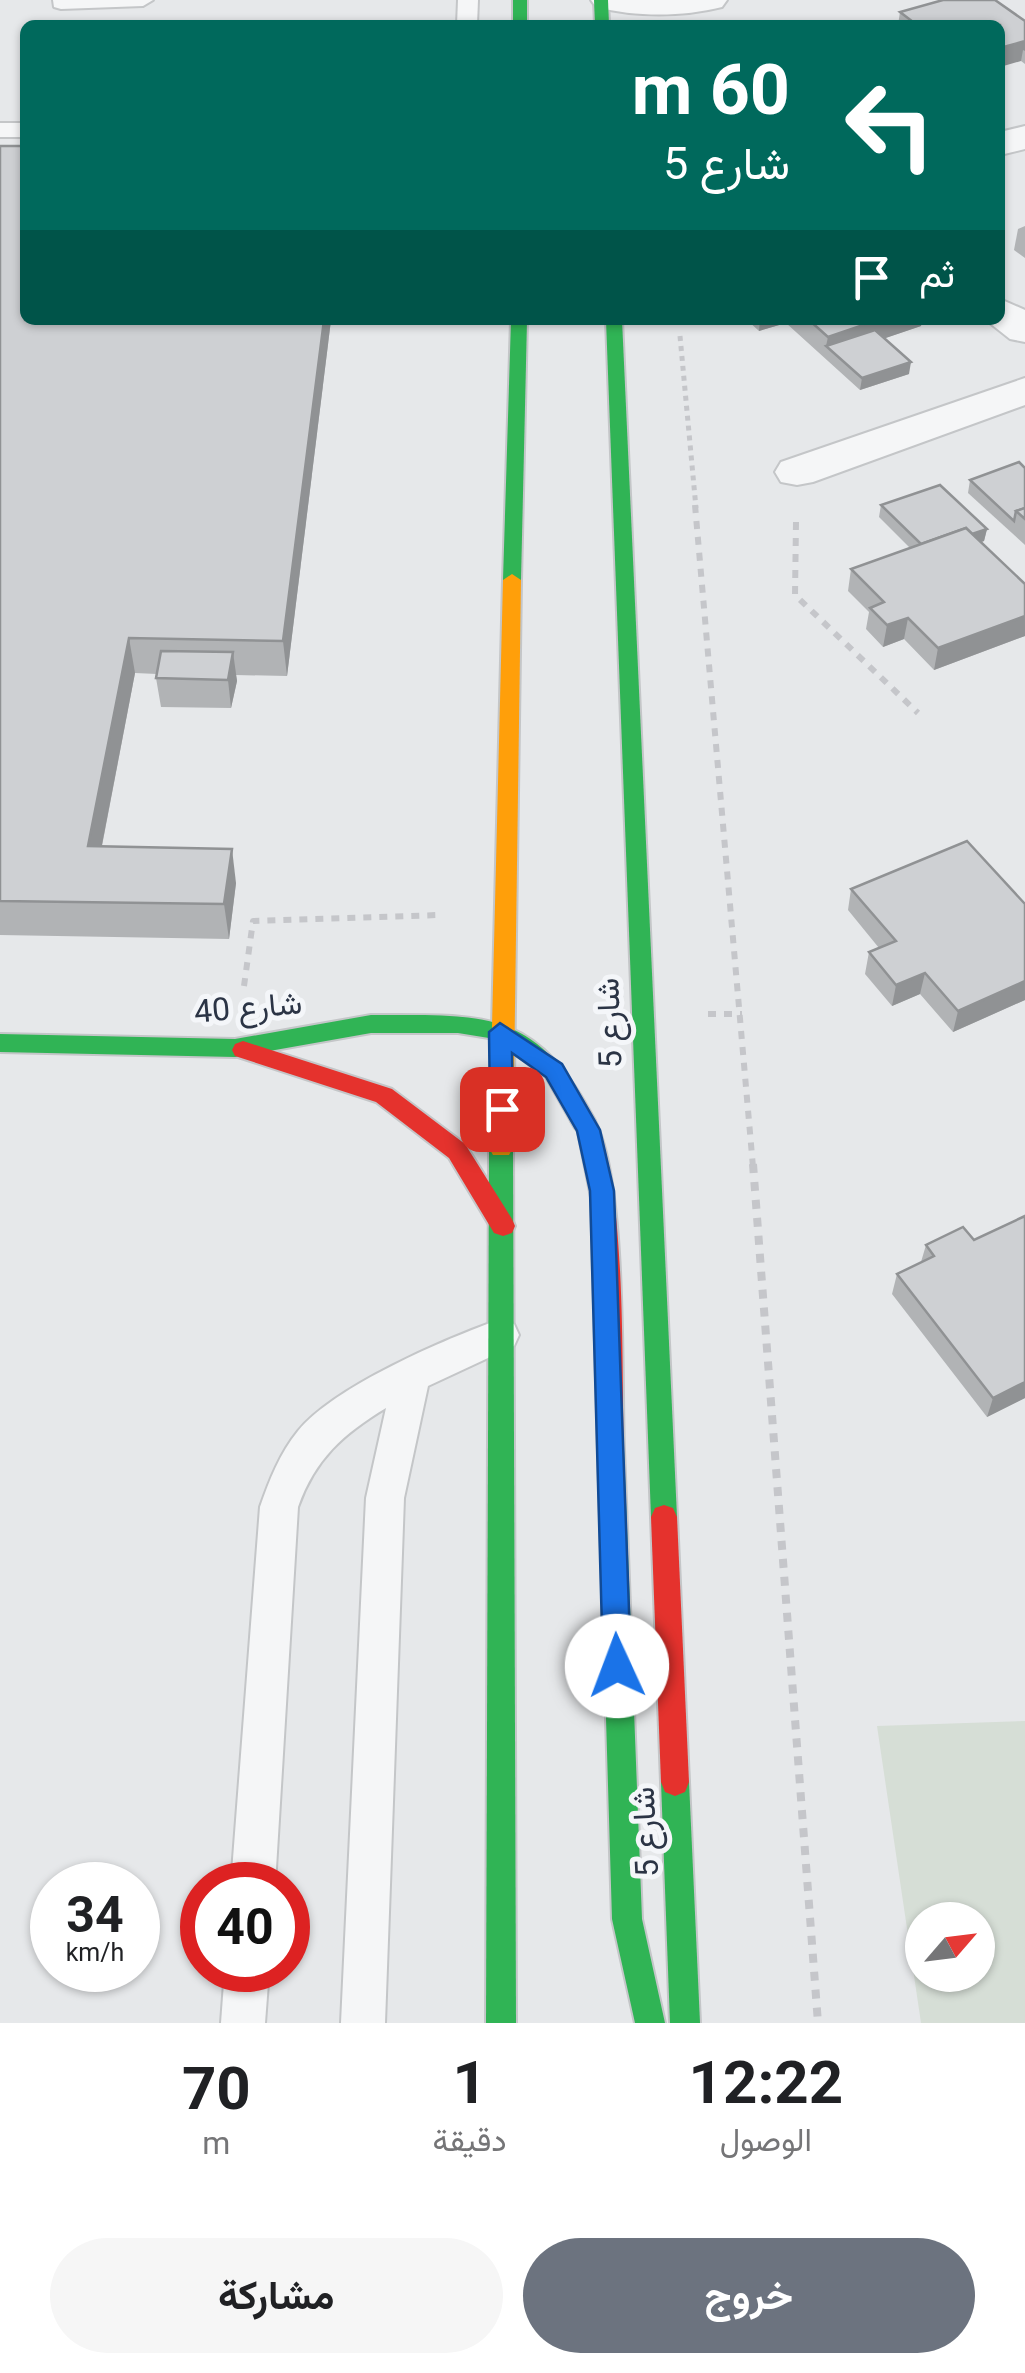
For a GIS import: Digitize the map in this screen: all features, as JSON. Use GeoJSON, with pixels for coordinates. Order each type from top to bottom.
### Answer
{"type":"FeatureCollection","features":[{"type":"Feature","properties":{"kind":"street"},"geometry":{"type":"LineString","coordinates":[[604,0],[674,5],[710,0]]}},
{"type":"Feature","properties":{"kind":"street"},"geometry":{"type":"LineString","coordinates":[[1005,315],[1025,330]]}},
{"type":"Feature","properties":{"kind":"street"},"geometry":{"type":"LineString","coordinates":[[501,2023],[500,1032],[520,325]]}},
{"type":"Feature","properties":{"kind":"street","name":"شارع 5"},"geometry":{"type":"LineString","coordinates":[[614,325],[686,2023]]}},
{"type":"Feature","properties":{"kind":"street"},"geometry":{"type":"LineString","coordinates":[[797,472],[1025,391]]}},
{"type":"Feature","properties":{"kind":"street","name":"شارع 40"},"geometry":{"type":"LineString","coordinates":[[0,1043],[235,1048],[371,1024],[458,1024],[500,1032]]}},
{"type":"Feature","properties":{"kind":"street"},"geometry":{"type":"LineString","coordinates":[[500,1032],[554,1071],[588,1130],[603,1197],[627,1920],[650,2023]]}},
{"type":"Feature","properties":{"kind":"street"},"geometry":{"type":"LineString","coordinates":[[235,1048],[384,1096],[457,1151],[503,1226]]}},
{"type":"Feature","properties":{"kind":"lane"},"geometry":{"type":"LineString","coordinates":[[62,1],[143,0]]}},
{"type":"Feature","properties":{"kind":"lane"},"geometry":{"type":"LineString","coordinates":[[254,1862],[278,1507],[292,1469],[316,1436],[349,1412],[501,1335]]}},
{"type":"Feature","properties":{"kind":"lane"},"geometry":{"type":"LineString","coordinates":[[363,2023],[385,1498],[412,1378]]}},
{"type":"Feature","properties":{"kind":"lane"},"geometry":{"type":"LineString","coordinates":[[243,2023],[245,1992]]}},
{"type":"Feature","properties":{"kind":"path"},"geometry":{"type":"LineString","coordinates":[[678,325],[742,1014],[818,2023]]}},
{"type":"Feature","properties":{"kind":"path"},"geometry":{"type":"LineString","coordinates":[[797,472],[794,595],[918,713]]}},
{"type":"Feature","properties":{"kind":"shaded area"},"geometry":{"type":"Polygon","coordinates":[[[1025,1721],[1025,2023],[921,2023],[916,1992],[995,1992],[995,1902],[905,1902],[905,1915],[877,1726],[1025,1721]]]}},
{"type":"Feature","properties":{"kind":"building"},"geometry":{"type":"Polygon","coordinates":[[[943,0],[995,0],[1025,21],[1025,41],[1005,47],[1005,20],[910,20],[900,12],[943,0]]]}},
{"type":"Feature","properties":{"kind":"building"},"geometry":{"type":"Polygon","coordinates":[[[0,146],[20,146],[20,325],[323,325],[283,641],[129,638],[88,846],[232,849],[224,904],[0,901],[0,146]]]}},
{"type":"Feature","properties":{"kind":"building"},"geometry":{"type":"Polygon","coordinates":[[[815,325],[863,325],[828,337],[815,325]]]}},
{"type":"Feature","properties":{"kind":"building"},"geometry":{"type":"Polygon","coordinates":[[[875,330],[911,362],[862,378],[826,346],[875,330]]]}},
{"type":"Feature","properties":{"kind":"building"},"geometry":{"type":"Polygon","coordinates":[[[1019,462],[1025,468],[1025,508],[1016,511],[1014,521],[970,480],[1019,462]]]}},
{"type":"Feature","properties":{"kind":"building"},"geometry":{"type":"Polygon","coordinates":[[[940,485],[987,529],[972,534],[966,528],[921,544],[881,505],[940,485]]]}},
{"type":"Feature","properties":{"kind":"building"},"geometry":{"type":"Polygon","coordinates":[[[966,528],[1025,584],[1025,616],[938,648],[908,618],[887,625],[870,608],[884,602],[851,569],[966,528]]]}},
{"type":"Feature","properties":{"kind":"building"},"geometry":{"type":"Polygon","coordinates":[[[161,651],[233,652],[228,680],[156,678],[161,651]]]}},
{"type":"Feature","properties":{"kind":"building"},"geometry":{"type":"Polygon","coordinates":[[[967,841],[1025,904],[1025,981],[958,1011],[925,973],[896,985],[869,952],[896,941],[851,889],[967,841]]]}},
{"type":"Feature","properties":{"kind":"building"},"geometry":{"type":"Polygon","coordinates":[[[1025,1216],[1025,1382],[993,1398],[897,1274],[934,1256],[926,1245],[963,1227],[974,1240],[1025,1216]]]}},
{"type":"Feature","properties":{"kind":"traffic: fast"},"geometry":{"type":"LineString","coordinates":[[520,0],[520,20]]}},
{"type":"Feature","properties":{"kind":"traffic: fast"},"geometry":{"type":"LineString","coordinates":[[601,0],[602,20]]}},
{"type":"Feature","properties":{"kind":"traffic: fast"},"geometry":{"type":"LineString","coordinates":[[512,580],[519,325]]}},
{"type":"Feature","properties":{"kind":"traffic: fast"},"geometry":{"type":"LineString","coordinates":[[614,325],[664,1517]]}},
{"type":"Feature","properties":{"kind":"traffic: fast"},"geometry":{"type":"LineString","coordinates":[[0,1043],[235,1048],[371,1024],[458,1024],[501,1031],[554,1071],[583,1121]]}},
{"type":"Feature","properties":{"kind":"traffic: fast"},"geometry":{"type":"LineString","coordinates":[[501,1148],[501,2023]]}},
{"type":"Feature","properties":{"kind":"traffic: fast"},"geometry":{"type":"LineString","coordinates":[[611,1450],[627,1919],[650,2023]]}},
{"type":"Feature","properties":{"kind":"traffic: fast"},"geometry":{"type":"LineString","coordinates":[[675,1782],[685,2023]]}},
{"type":"Feature","properties":{"kind":"traffic: slow"},"geometry":{"type":"LineString","coordinates":[[501,1148],[512,580]]}},
{"type":"Feature","properties":{"kind":"traffic: jam"},"geometry":{"type":"LineString","coordinates":[[243,1050],[384,1095],[457,1151],[503,1226]]}},
{"type":"Feature","properties":{"kind":"traffic: jam"},"geometry":{"type":"LineString","coordinates":[[583,1121],[589,1130],[603,1197],[611,1450]]}},
{"type":"Feature","properties":{"kind":"traffic: jam"},"geometry":{"type":"LineString","coordinates":[[664,1517],[675,1782]]}},
{"type":"Feature","properties":{"kind":"route"},"geometry":{"type":"LineString","coordinates":[[502,1109],[500,1032],[554,1071],[588,1130],[602,1191],[617,1666]]}}]}
